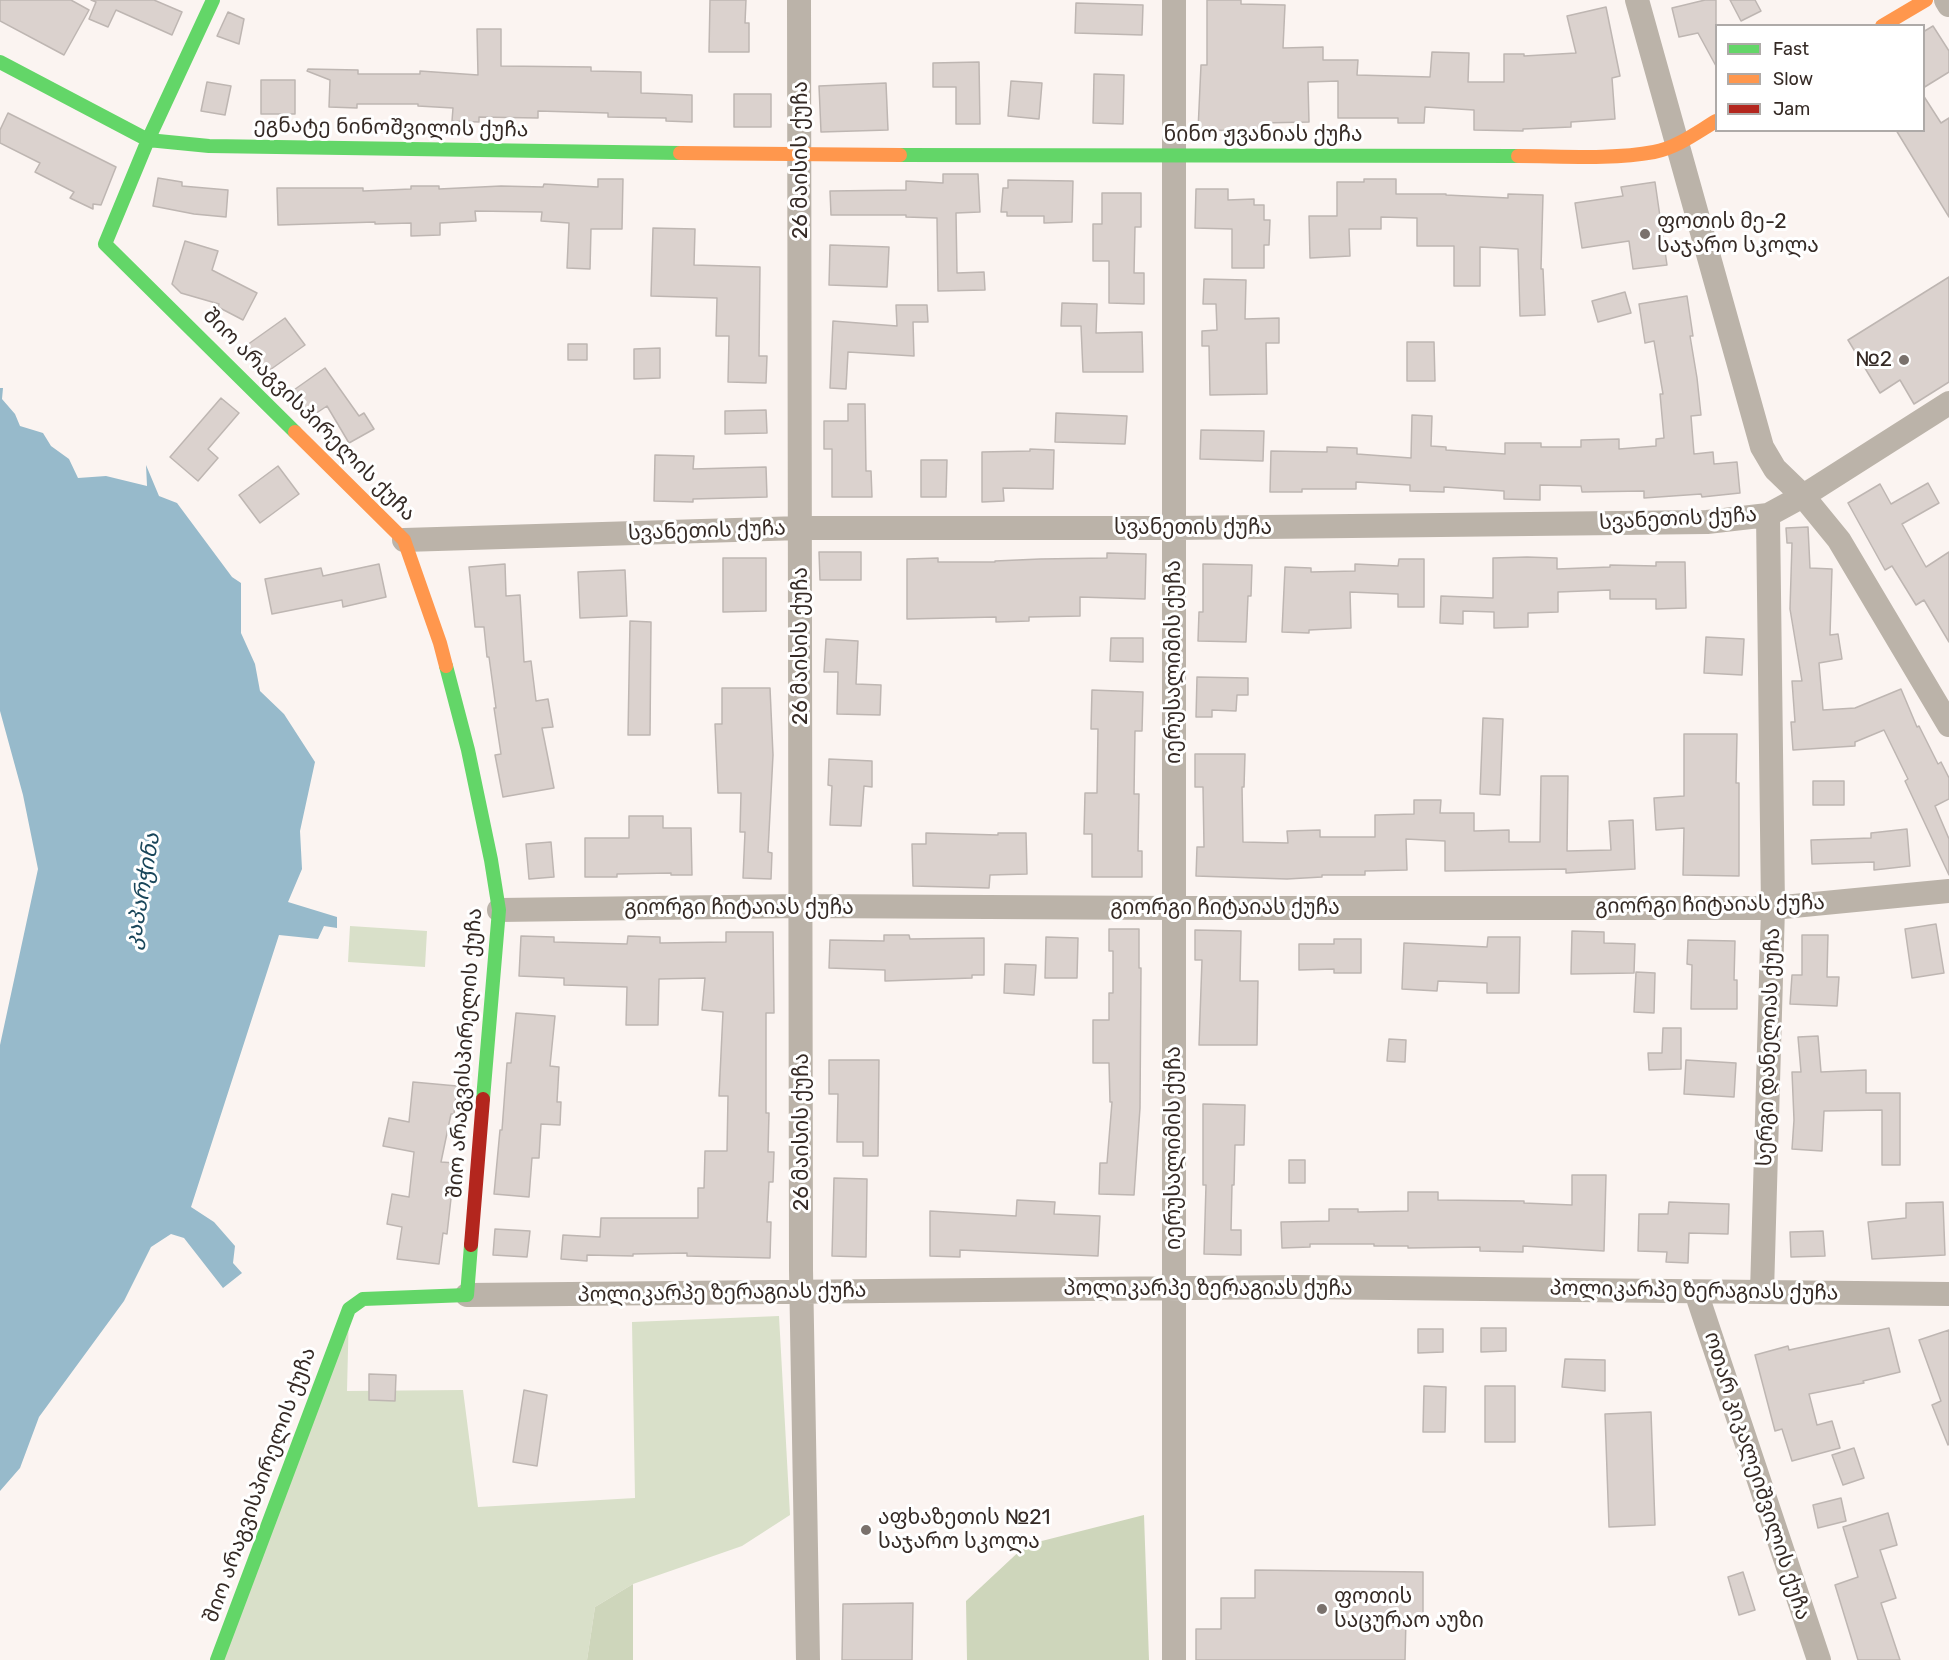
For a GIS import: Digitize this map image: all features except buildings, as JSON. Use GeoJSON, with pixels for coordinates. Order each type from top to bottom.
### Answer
{"type":"FeatureCollection","features":[{"type":"Feature","properties":{"kind":"street"},"geometry":{"type":"LineString","coordinates":[[148,140],[213,0]]}},
{"type":"Feature","properties":{"kind":"street","name":"26 მაისის ქუჩა"},"geometry":{"type":"LineString","coordinates":[[799,0],[802,1292],[808,1660]]}},
{"type":"Feature","properties":{"kind":"street","name":"იერუსალიმის ქუჩა"},"geometry":{"type":"LineString","coordinates":[[1174,0],[1174,1660]]}},
{"type":"Feature","properties":{"kind":"street"},"geometry":{"type":"LineString","coordinates":[[1637,0],[1762,447],[1775,470],[1803,496],[1839,540],[1949,725]]}},
{"type":"Feature","properties":{"kind":"street"},"geometry":{"type":"LineString","coordinates":[[1885,24],[1926,0]]}},
{"type":"Feature","properties":{"kind":"street"},"geometry":{"type":"LineString","coordinates":[[1946,0],[1949,5]]}},
{"type":"Feature","properties":{"kind":"street","name":"ეგნატე ნინოშვილის ქუჩა"},"geometry":{"type":"LineString","coordinates":[[0,62],[148,140],[221,146],[801,155]]}},
{"type":"Feature","properties":{"kind":"street","name":"ნინო ჟვანიას ქუჩა"},"geometry":{"type":"LineString","coordinates":[[801,155],[1606,156],[1654,152],[1677,144],[1715,123]]}},
{"type":"Feature","properties":{"kind":"street","name":"შიო არაგვისპირელის ქუჩა"},"geometry":{"type":"LineString","coordinates":[[148,140],[105,243],[404,540],[440,643],[460,718],[492,860],[499,910],[467,1295],[363,1299],[348,1309],[217,1660]]}},
{"type":"Feature","properties":{"kind":"street","name":"სვანეთის ქუჩა"},"geometry":{"type":"LineString","coordinates":[[404,540],[801,528],[1174,528],[1707,522],[1768,515],[1803,496],[1949,403]]}},
{"type":"Feature","properties":{"kind":"street","name":"სერგი დანელიას ქუჩა"},"geometry":{"type":"LineString","coordinates":[[1762,1292],[1773,908],[1768,515]]}},
{"type":"Feature","properties":{"kind":"street","name":"გიორგი ჩიტაიას ქუჩა"},"geometry":{"type":"LineString","coordinates":[[499,910],[802,906],[1773,908],[1949,891]]}},
{"type":"Feature","properties":{"kind":"street","name":"პოლიკარპე ზერაგიას ქუჩა"},"geometry":{"type":"LineString","coordinates":[[467,1295],[1296,1287],[1949,1294]]}},
{"type":"Feature","properties":{"kind":"street","name":"ოთარ კიკალეიშვილის ქუჩა"},"geometry":{"type":"LineString","coordinates":[[1696,1292],[1819,1660]]}},
{"type":"Feature","properties":{"kind":"green space"},"geometry":{"type":"Polygon","coordinates":[[[350,926],[427,931],[425,967],[348,962],[350,926]]]}},
{"type":"Feature","properties":{"kind":"green space"},"geometry":{"type":"Polygon","coordinates":[[[349,1309],[347,1391],[463,1390],[478,1507],[635,1498],[632,1322],[779,1316],[790,1515],[742,1546],[633,1584],[595,1607],[587,1660],[217,1660],[349,1309]]]}},
{"type":"Feature","properties":{"kind":"green space"},"geometry":{"type":"Polygon","coordinates":[[[1144,1515],[1149,1660],[967,1660],[966,1601],[1026,1545],[1144,1515]]]}},
{"type":"Feature","properties":{"kind":"green space"},"geometry":{"type":"Polygon","coordinates":[[[633,1584],[633,1660],[587,1660],[595,1607],[633,1584]]]}},
{"type":"Feature","properties":{"kind":"water","name":"კაპარჭინა"},"geometry":{"type":"Polygon","coordinates":[[[0,388],[3,388],[2,399],[15,414],[20,426],[43,433],[51,446],[69,459],[78,478],[106,476],[147,486],[146,465],[159,496],[177,503],[232,577],[241,583],[241,633],[255,664],[260,691],[284,714],[315,762],[300,831],[302,869],[288,902],[337,917],[337,928],[324,926],[318,939],[279,935],[191,1207],[214,1222],[235,1246],[233,1263],[242,1273],[223,1288],[184,1238],[171,1234],[151,1247],[124,1301],[39,1417],[20,1468],[0,1491],[0,1045],[38,869],[23,795],[0,711],[0,388]]]}},
{"type":"Feature","properties":{"kind":"traffic: fast"},"geometry":{"type":"LineString","coordinates":[[213,0],[148,140],[105,244],[295,432]]}},
{"type":"Feature","properties":{"kind":"traffic: fast"},"geometry":{"type":"LineString","coordinates":[[0,62],[148,140],[209,146],[680,153]]}},
{"type":"Feature","properties":{"kind":"traffic: fast"},"geometry":{"type":"LineString","coordinates":[[900,155],[1518,156]]}},
{"type":"Feature","properties":{"kind":"traffic: fast"},"geometry":{"type":"LineString","coordinates":[[446,666],[468,750],[499,910],[483,1099]]}},
{"type":"Feature","properties":{"kind":"traffic: fast"},"geometry":{"type":"LineString","coordinates":[[217,1660],[349,1309],[363,1299],[467,1295],[471,1245]]}},
{"type":"Feature","properties":{"kind":"traffic: slow"},"geometry":{"type":"LineString","coordinates":[[1885,24],[1926,0]]}},
{"type":"Feature","properties":{"kind":"traffic: slow"},"geometry":{"type":"LineString","coordinates":[[1518,156],[1603,157],[1654,152],[1678,144],[1715,122]]}},
{"type":"Feature","properties":{"kind":"traffic: slow"},"geometry":{"type":"LineString","coordinates":[[680,153],[900,155]]}},
{"type":"Feature","properties":{"kind":"traffic: slow"},"geometry":{"type":"LineString","coordinates":[[295,432],[404,540],[446,666]]}},
{"type":"Feature","properties":{"kind":"traffic: jam"},"geometry":{"type":"LineString","coordinates":[[471,1245],[483,1099]]}},
{"type":"Feature","properties":{"kind":"place","name":"ფოთის მე-2 საჯარო სკოლა"},"geometry":{"type":"Point","coordinates":[1645,234]}},
{"type":"Feature","properties":{"kind":"place","name":"№2"},"geometry":{"type":"Point","coordinates":[1904,360]}},
{"type":"Feature","properties":{"kind":"place","name":"აფხაზეთის №21 საჯარო სკოლა"},"geometry":{"type":"Point","coordinates":[866,1530]}},
{"type":"Feature","properties":{"kind":"place","name":"ფოთის საცურაო აუზი"},"geometry":{"type":"Point","coordinates":[1322,1609]}}]}
